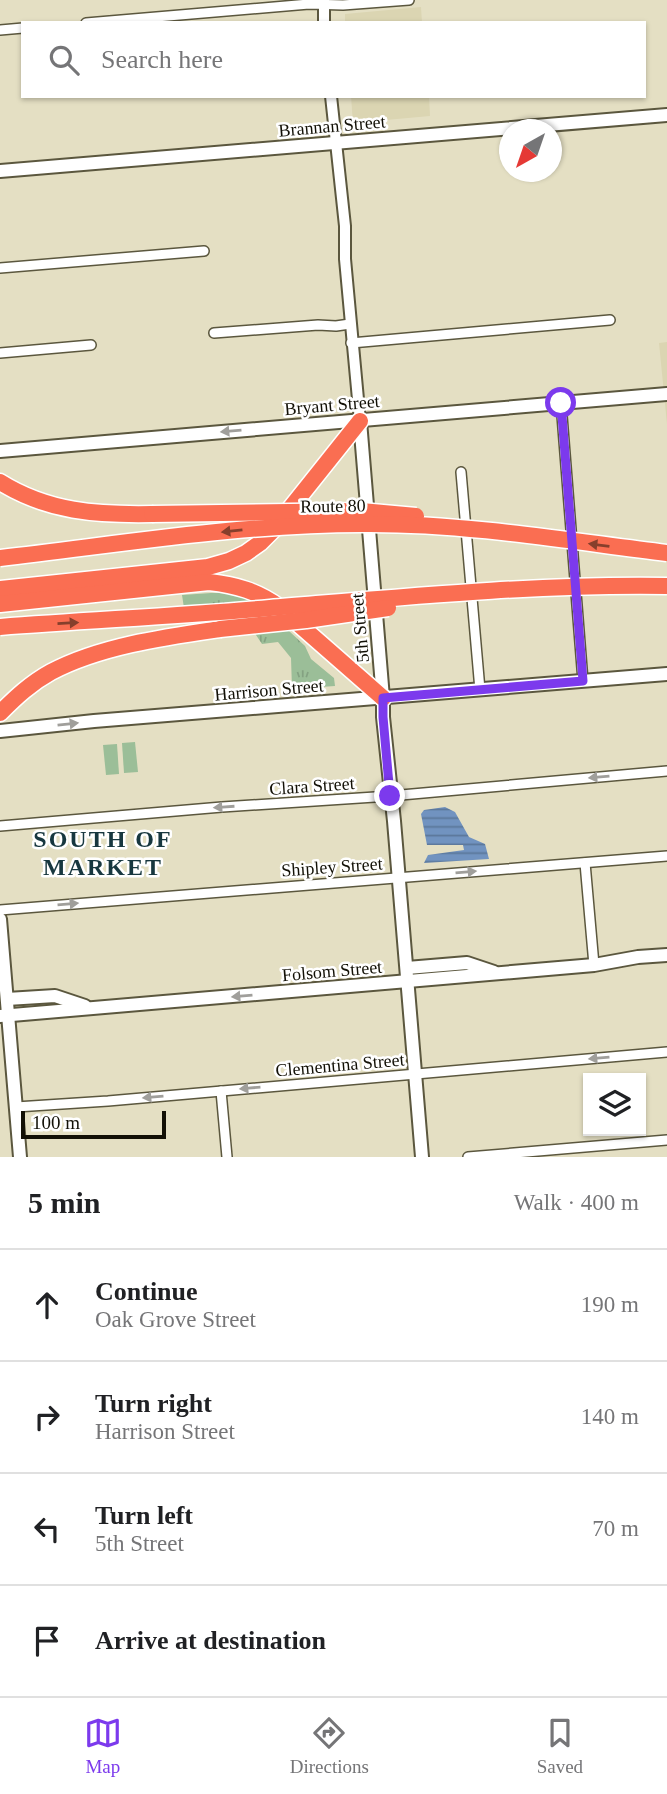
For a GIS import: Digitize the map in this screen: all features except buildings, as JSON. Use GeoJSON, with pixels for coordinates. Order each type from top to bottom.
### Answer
{"type":"FeatureCollection","features":[{"type":"Feature","properties":{"kind":"highway"},"geometry":{"type":"LineString","coordinates":[[0,604],[156,581],[229,561],[246,553],[273,530],[360,421]]}},
{"type":"Feature","properties":{"kind":"highway"},"geometry":{"type":"LineString","coordinates":[[0,482],[44,504],[63,509],[119,514],[361,511],[420,517],[483,531]]}},
{"type":"Feature","properties":{"kind":"highway","name":"Route 80"},"geometry":{"type":"LineString","coordinates":[[0,558],[221,532],[288,526],[373,524],[448,527],[667,553]]}},
{"type":"Feature","properties":{"kind":"highway"},"geometry":{"type":"LineString","coordinates":[[0,589],[156,581],[209,582],[239,586],[263,596],[279,607],[383,698]]}},
{"type":"Feature","properties":{"kind":"highway"},"geometry":{"type":"LineString","coordinates":[[0,627],[490,590],[667,586]]}},
{"type":"Feature","properties":{"kind":"highway"},"geometry":{"type":"LineString","coordinates":[[0,713],[20,693],[67,664],[133,645],[190,634],[361,612],[490,590]]}},
{"type":"Feature","properties":{"kind":"main road","name":"Brannan Street"},"geometry":{"type":"LineString","coordinates":[[0,171],[667,115]]}},
{"type":"Feature","properties":{"kind":"main road","name":"Bryant Street"},"geometry":{"type":"LineString","coordinates":[[0,451],[667,394]]}},
{"type":"Feature","properties":{"kind":"main road","name":"5th Street"},"geometry":{"type":"LineString","coordinates":[[360,421],[422,1157]]}},
{"type":"Feature","properties":{"kind":"main road","name":"Harrison Street"},"geometry":{"type":"LineString","coordinates":[[0,731],[667,674]]}},
{"type":"Feature","properties":{"kind":"main road"},"geometry":{"type":"LineString","coordinates":[[0,919],[7,999],[4,1016],[20,1157]]}},
{"type":"Feature","properties":{"kind":"main road","name":"Folsom Street"},"geometry":{"type":"LineString","coordinates":[[4,1016],[498,974],[667,955]]}},
{"type":"Feature","properties":{"kind":"main road"},"geometry":{"type":"LineString","coordinates":[[407,968],[467,962],[498,974]]}},
{"type":"Feature","properties":{"kind":"main road"},"geometry":{"type":"LineString","coordinates":[[7,999],[55,996],[92,1009]]}},
{"type":"Feature","properties":{"kind":"street"},"geometry":{"type":"LineString","coordinates":[[109,21],[324,2],[343,5],[409,0]]}},
{"type":"Feature","properties":{"kind":"street"},"geometry":{"type":"LineString","coordinates":[[324,2],[324,21]]}},
{"type":"Feature","properties":{"kind":"street"},"geometry":{"type":"LineString","coordinates":[[0,30],[21,28]]}},
{"type":"Feature","properties":{"kind":"street","name":"5th Street"},"geometry":{"type":"LineString","coordinates":[[331,98],[345,226],[351,343],[360,421]]}},
{"type":"Feature","properties":{"kind":"street"},"geometry":{"type":"LineString","coordinates":[[0,268],[204,251]]}},
{"type":"Feature","properties":{"kind":"street"},"geometry":{"type":"LineString","coordinates":[[351,343],[610,320]]}},
{"type":"Feature","properties":{"kind":"street"},"geometry":{"type":"LineString","coordinates":[[214,333],[350,324]]}},
{"type":"Feature","properties":{"kind":"street"},"geometry":{"type":"LineString","coordinates":[[0,353],[91,345]]}},
{"type":"Feature","properties":{"kind":"street"},"geometry":{"type":"LineString","coordinates":[[561,403],[583,681]]}},
{"type":"Feature","properties":{"kind":"street"},"geometry":{"type":"LineString","coordinates":[[461,472],[480,690]]}},
{"type":"Feature","properties":{"kind":"street","name":"Clara Street"},"geometry":{"type":"LineString","coordinates":[[0,826],[390,796],[667,771]]}},
{"type":"Feature","properties":{"kind":"street","name":"Shipley Street"},"geometry":{"type":"LineString","coordinates":[[0,910],[667,856]]}},
{"type":"Feature","properties":{"kind":"street"},"geometry":{"type":"LineString","coordinates":[[585,863],[594,965]]}},
{"type":"Feature","properties":{"kind":"street","name":"Clementina Street"},"geometry":{"type":"LineString","coordinates":[[16,1107],[667,1052]]}},
{"type":"Feature","properties":{"kind":"street"},"geometry":{"type":"LineString","coordinates":[[220,1091],[227,1157]]}},
{"type":"Feature","properties":{"kind":"street"},"geometry":{"type":"LineString","coordinates":[[468,1157],[667,1140]]}},
{"type":"Feature","properties":{"kind":"shaded area"},"geometry":{"type":"Polygon","coordinates":[[[421,7],[422,21],[345,21],[345,14],[421,7]]]}},
{"type":"Feature","properties":{"kind":"shaded area"},"geometry":{"type":"Polygon","coordinates":[[[351,98],[429,98],[430,116],[353,123],[351,98]]]}},
{"type":"Feature","properties":{"kind":"shaded area"},"geometry":{"type":"Polygon","coordinates":[[[667,342],[667,424],[659,343],[667,342]]]}},
{"type":"Feature","properties":{"kind":"green space"},"geometry":{"type":"Polygon","coordinates":[[[226,593],[254,601],[305,646],[311,659],[334,678],[335,686],[292,689],[291,658],[278,642],[262,644],[248,623],[220,604],[184,608],[182,595],[226,593]]]}},
{"type":"Feature","properties":{"kind":"green space"},"geometry":{"type":"Polygon","coordinates":[[[135,742],[138,772],[124,773],[122,743],[135,742]]]}},
{"type":"Feature","properties":{"kind":"green space"},"geometry":{"type":"Polygon","coordinates":[[[117,744],[119,774],[106,775],[103,745],[117,744]]]}},
{"type":"Feature","properties":{"kind":"water"},"geometry":{"type":"Polygon","coordinates":[[[445,807],[455,812],[469,837],[485,844],[489,859],[424,863],[428,855],[464,850],[463,845],[427,845],[421,814],[424,810],[445,807]]]}},
{"type":"Feature","properties":{"kind":"district","name":"SOUTH OF MARKET"},"geometry":{"type":"Point","coordinates":[103,853]}},
{"type":"Feature","properties":{"kind":"route"},"geometry":{"type":"LineString","coordinates":[[390,796],[383,698],[583,681],[561,403]]}}]}
